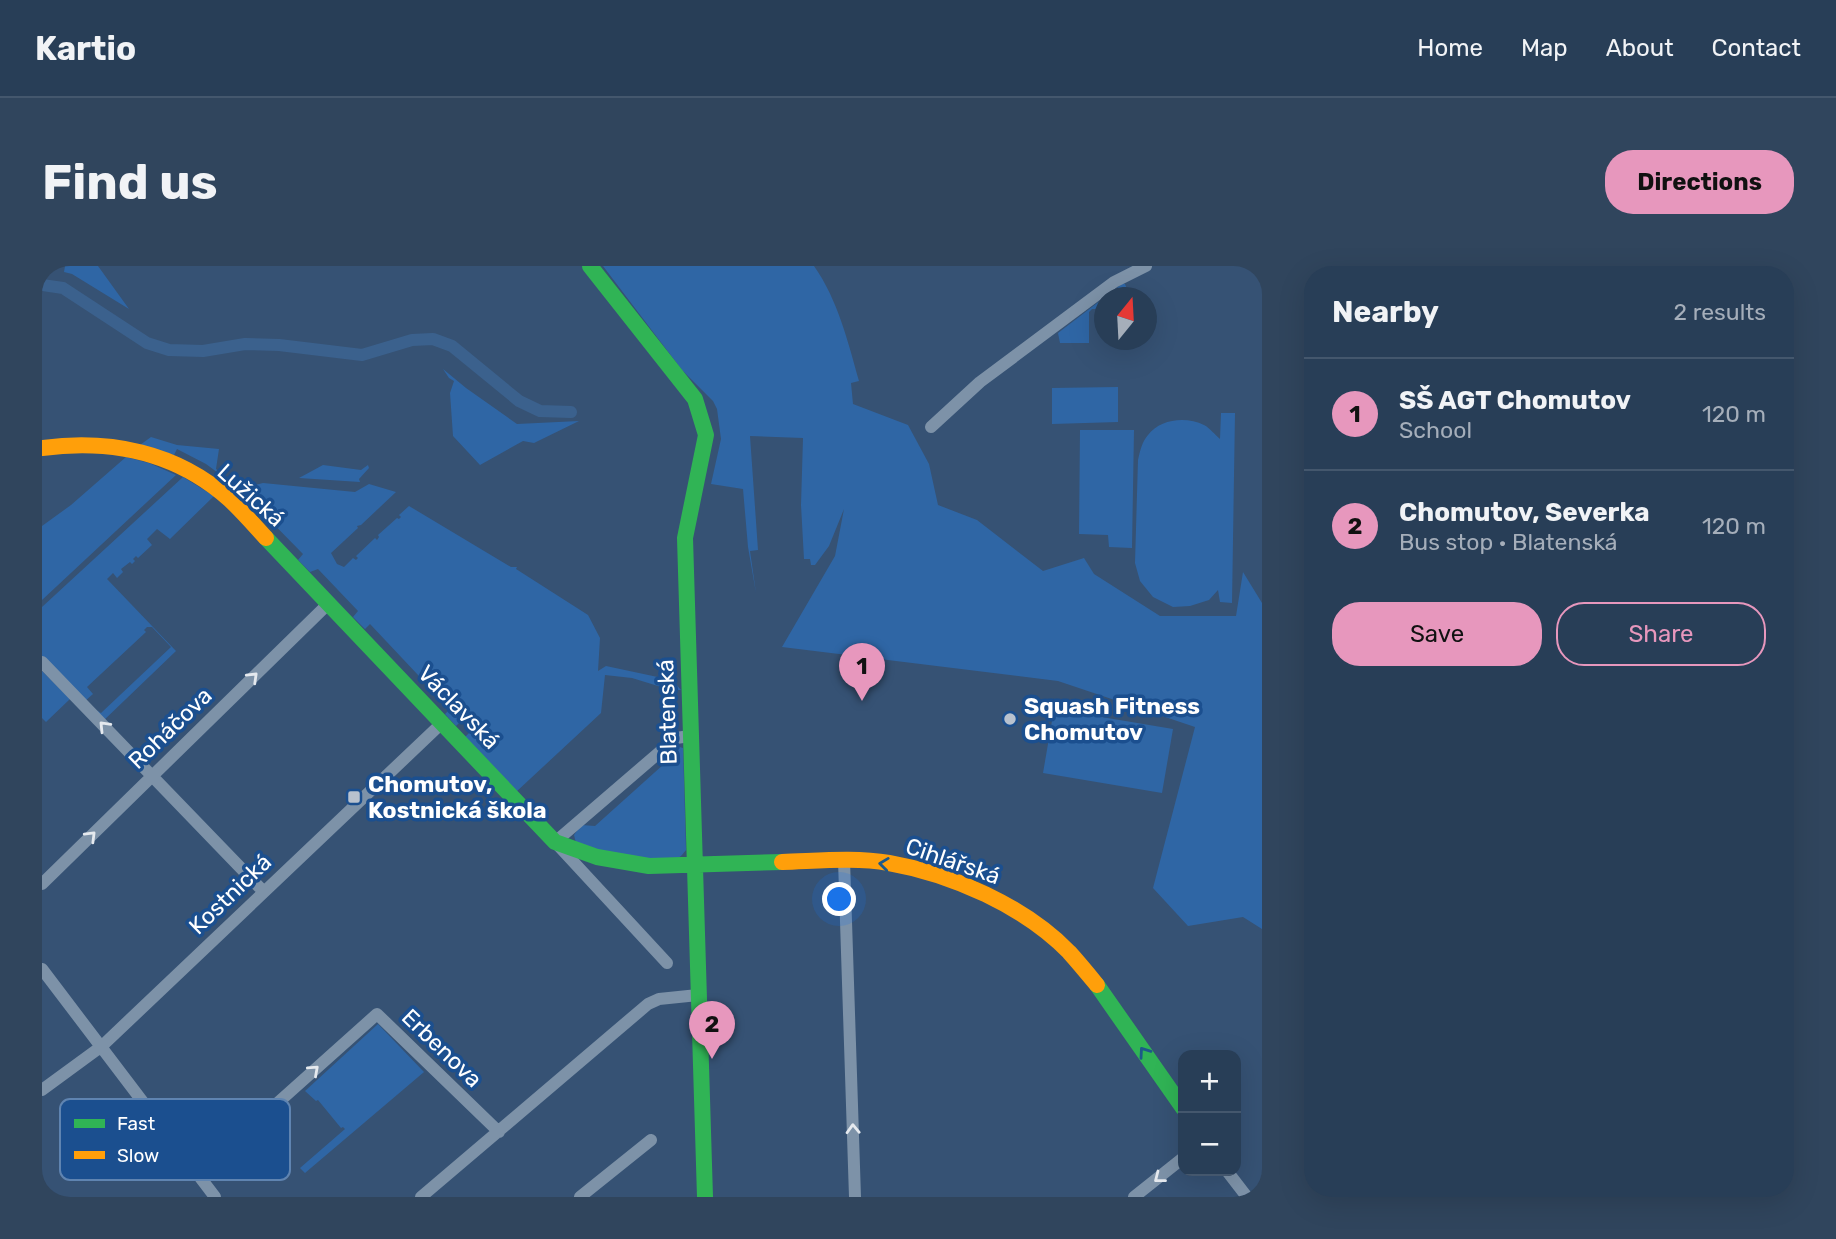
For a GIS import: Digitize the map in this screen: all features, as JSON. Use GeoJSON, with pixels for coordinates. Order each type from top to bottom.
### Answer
{"type":"FeatureCollection","features":[{"type":"Feature","properties":{"kind":"street","name":"Blatenská"},"geometry":{"type":"LineString","coordinates":[[590,266],[695,399],[706,435],[685,538],[705,1197]]}},
{"type":"Feature","properties":{"kind":"street"},"geometry":{"type":"LineString","coordinates":[[931,427],[980,382],[1114,282],[1146,266]]}},
{"type":"Feature","properties":{"kind":"street","name":"Lužická"},"geometry":{"type":"LineString","coordinates":[[42,448],[68,443],[115,446],[155,456],[187,470],[229,499],[328,604]]}},
{"type":"Feature","properties":{"kind":"street","name":"Václavská"},"geometry":{"type":"LineString","coordinates":[[328,604],[443,722],[667,962]]}},
{"type":"Feature","properties":{"kind":"street","name":"Roháčova"},"geometry":{"type":"LineString","coordinates":[[42,884],[328,604]]}},
{"type":"Feature","properties":{"kind":"street"},"geometry":{"type":"LineString","coordinates":[[42,662],[263,891]]}},
{"type":"Feature","properties":{"kind":"street","name":"Kostnická"},"geometry":{"type":"LineString","coordinates":[[42,1090],[102,1046],[443,722]]}},
{"type":"Feature","properties":{"kind":"street"},"geometry":{"type":"LineString","coordinates":[[555,842],[676,738],[690,736]]}},
{"type":"Feature","properties":{"kind":"street","name":"Václavská"},"geometry":{"type":"LineString","coordinates":[[555,842],[597,856],[649,866],[696,866]]}},
{"type":"Feature","properties":{"kind":"street"},"geometry":{"type":"LineString","coordinates":[[844,860],[855,1197]]}},
{"type":"Feature","properties":{"kind":"street","name":"Cihlářská"},"geometry":{"type":"LineString","coordinates":[[696,866],[844,860],[889,863],[950,880],[994,897],[1068,951],[1104,994],[1178,1101]]}},
{"type":"Feature","properties":{"kind":"street"},"geometry":{"type":"LineString","coordinates":[[42,969],[142,1099]]}},
{"type":"Feature","properties":{"kind":"street"},"geometry":{"type":"LineString","coordinates":[[421,1197],[648,1004],[659,999],[698,995]]}},
{"type":"Feature","properties":{"kind":"street","name":"Erbenova"},"geometry":{"type":"LineString","coordinates":[[282,1099],[377,1014],[499,1132]]}},
{"type":"Feature","properties":{"kind":"street"},"geometry":{"type":"LineString","coordinates":[[580,1197],[651,1140]]}},
{"type":"Feature","properties":{"kind":"street"},"geometry":{"type":"LineString","coordinates":[[1134,1197],[1178,1162]]}},
{"type":"Feature","properties":{"kind":"street"},"geometry":{"type":"LineString","coordinates":[[1231,1176],[1247,1197]]}},
{"type":"Feature","properties":{"kind":"street"},"geometry":{"type":"LineString","coordinates":[[202,1180],[215,1197]]}},
{"type":"Feature","properties":{"kind":"shaded area"},"geometry":{"type":"Polygon","coordinates":[[[65,266],[98,266],[129,309],[72,274],[64,272],[65,266]]]}},
{"type":"Feature","properties":{"kind":"shaded area"},"geometry":{"type":"Polygon","coordinates":[[[603,266],[814,266],[830,293],[851,351],[859,381],[851,383],[853,404],[908,425],[929,464],[938,505],[977,520],[1043,571],[1084,558],[1094,574],[1160,616],[1236,616],[1243,572],[1262,603],[1262,929],[1243,917],[1188,926],[1153,888],[1195,727],[1058,681],[782,647],[835,556],[844,509],[829,546],[815,565],[811,565],[810,559],[804,559],[801,505],[803,438],[750,436],[758,550],[750,551],[756,593],[748,547],[743,489],[711,484],[721,439],[717,409],[713,401],[682,370],[603,266]]]}},
{"type":"Feature","properties":{"kind":"shaded area"},"geometry":{"type":"Polygon","coordinates":[[[1094,305],[1094,309],[1089,312],[1089,343],[1060,343],[1058,333],[1094,305]]]}},
{"type":"Feature","properties":{"kind":"shaded area"},"geometry":{"type":"Polygon","coordinates":[[[443,369],[517,424],[579,421],[534,443],[523,441],[480,465],[453,436],[450,393],[454,381],[443,369]]]}},
{"type":"Feature","properties":{"kind":"shaded area"},"geometry":{"type":"Polygon","coordinates":[[[1118,387],[1118,422],[1052,424],[1052,388],[1118,387]]]}},
{"type":"Feature","properties":{"kind":"shaded area"},"geometry":{"type":"Polygon","coordinates":[[[1221,413],[1235,413],[1232,603],[1220,602],[1218,590],[1209,600],[1190,606],[1173,607],[1153,597],[1140,581],[1135,563],[1138,460],[1148,435],[1166,422],[1197,422],[1220,439],[1221,413]]]}},
{"type":"Feature","properties":{"kind":"shaded area"},"geometry":{"type":"Polygon","coordinates":[[[1080,430],[1134,430],[1132,548],[1109,547],[1108,535],[1079,534],[1080,430]]]}},
{"type":"Feature","properties":{"kind":"shaded area"},"geometry":{"type":"Polygon","coordinates":[[[151,437],[177,445],[219,449],[216,469],[234,483],[228,491],[222,484],[225,478],[206,464],[177,449],[174,455],[140,445],[151,437]]]}},
{"type":"Feature","properties":{"kind":"shaded area"},"geometry":{"type":"Polygon","coordinates":[[[126,457],[149,463],[176,475],[42,600],[42,526],[71,505],[126,457]]]}},
{"type":"Feature","properties":{"kind":"shaded area"},"geometry":{"type":"Polygon","coordinates":[[[323,465],[361,470],[368,465],[369,468],[359,479],[360,482],[299,478],[323,465]]]}},
{"type":"Feature","properties":{"kind":"shaded area"},"geometry":{"type":"Polygon","coordinates":[[[183,477],[214,496],[170,539],[157,529],[147,539],[152,545],[138,558],[136,556],[132,564],[130,562],[121,569],[123,572],[117,578],[113,573],[107,579],[176,651],[101,723],[93,708],[101,713],[171,647],[152,627],[147,627],[144,630],[146,632],[87,687],[93,694],[85,701],[42,662],[42,607],[183,477]]]}},
{"type":"Feature","properties":{"kind":"shaded area"},"geometry":{"type":"Polygon","coordinates":[[[263,483],[355,492],[369,484],[396,492],[331,553],[337,564],[344,567],[353,558],[356,560],[356,556],[375,538],[377,540],[378,535],[399,519],[399,515],[409,506],[511,567],[517,567],[516,569],[588,615],[600,638],[598,671],[606,666],[667,679],[681,690],[671,690],[632,678],[605,675],[601,713],[516,792],[465,737],[471,731],[461,721],[456,726],[445,714],[450,709],[370,624],[365,629],[353,617],[358,611],[318,569],[310,572],[298,560],[303,554],[249,499],[243,503],[235,496],[242,488],[263,483]]]}},
{"type":"Feature","properties":{"kind":"shaded area"},"geometry":{"type":"Polygon","coordinates":[[[42,671],[70,699],[46,722],[42,718],[42,671]]]}},
{"type":"Feature","properties":{"kind":"shaded area"},"geometry":{"type":"Polygon","coordinates":[[[1054,709],[1173,729],[1162,793],[1043,773],[1054,709]]]}},
{"type":"Feature","properties":{"kind":"shaded area"},"geometry":{"type":"Polygon","coordinates":[[[673,745],[683,748],[686,850],[682,855],[673,860],[650,861],[576,843],[574,835],[581,825],[595,826],[664,764],[663,758],[673,745]]]}},
{"type":"Feature","properties":{"kind":"shaded area"},"geometry":{"type":"Polygon","coordinates":[[[378,1024],[424,1072],[305,1173],[300,1168],[345,1129],[341,1128],[318,1100],[305,1091],[378,1024]]]}},
{"type":"Feature","properties":{"kind":"waterway"},"geometry":{"type":"LineString","coordinates":[[42,285],[63,288],[147,343],[169,350],[203,351],[245,344],[279,345],[362,355],[412,340],[433,339],[452,346],[519,401],[540,411],[571,412]]}},
{"type":"Feature","properties":{"kind":"traffic: fast"},"geometry":{"type":"LineString","coordinates":[[590,266],[695,399],[706,435],[685,538],[705,1197]]}},
{"type":"Feature","properties":{"kind":"traffic: fast"},"geometry":{"type":"LineString","coordinates":[[266,538],[555,842],[597,857],[649,866],[782,862]]}},
{"type":"Feature","properties":{"kind":"traffic: fast"},"geometry":{"type":"LineString","coordinates":[[1097,985],[1178,1101]]}},
{"type":"Feature","properties":{"kind":"traffic: slow"},"geometry":{"type":"LineString","coordinates":[[42,448],[117,448],[164,460],[209,483],[234,504],[266,538]]}},
{"type":"Feature","properties":{"kind":"traffic: slow"},"geometry":{"type":"LineString","coordinates":[[782,862],[876,861],[913,868],[962,884],[986,894],[1031,920],[1069,952],[1097,985]]}},
{"type":"Feature","properties":{"kind":"place","name":"SŠ AGT Chomutov"},"geometry":{"type":"Point","coordinates":[862,701]}},
{"type":"Feature","properties":{"kind":"place","name":"Squash Fitness Chomutov"},"geometry":{"type":"Point","coordinates":[1010,719]}},
{"type":"Feature","properties":{"kind":"place","name":"Chomutov, Kostnická škola"},"geometry":{"type":"Point","coordinates":[354,797]}},
{"type":"Feature","properties":{"kind":"place","name":"Chomutov, Severka"},"geometry":{"type":"Point","coordinates":[712,1059]}}]}
